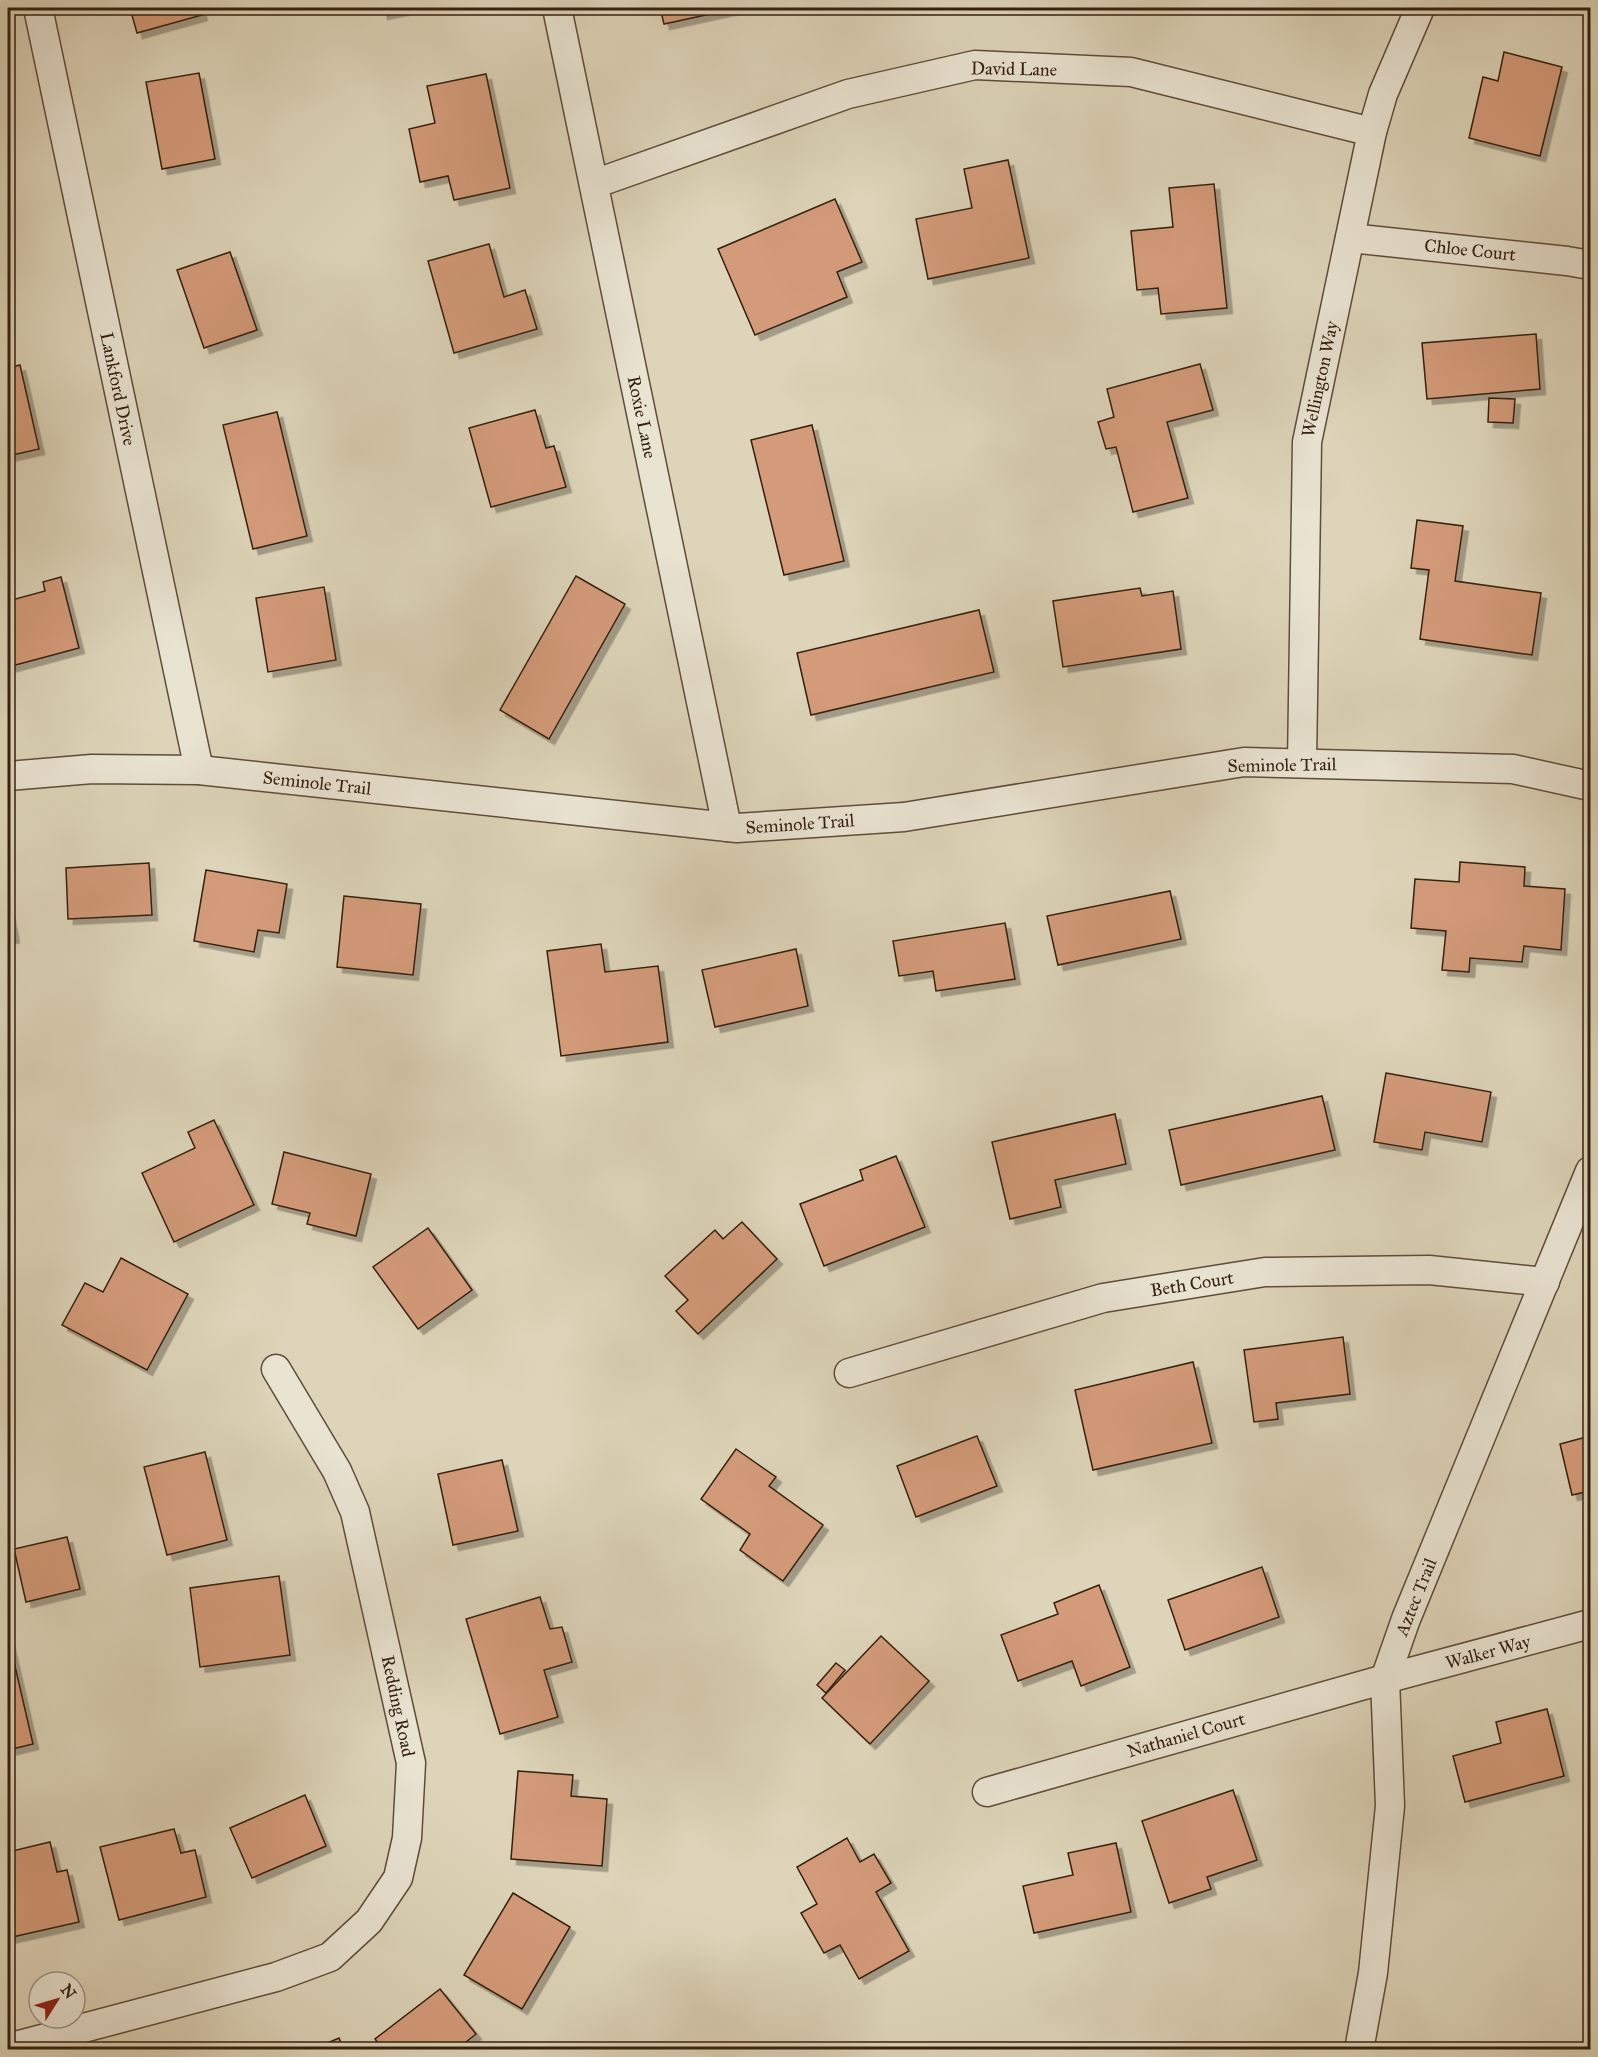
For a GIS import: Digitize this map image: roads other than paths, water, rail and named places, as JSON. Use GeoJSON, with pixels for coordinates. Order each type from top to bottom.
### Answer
{"type":"FeatureCollection","features":[{"type":"Feature","properties":{"kind":"street","name":"Lankford Drive"},"geometry":{"type":"LineString","coordinates":[[38,8],[199,770]]}},
{"type":"Feature","properties":{"kind":"street","name":"Roxie Lane"},"geometry":{"type":"LineString","coordinates":[[558,8],[727,827]]}},
{"type":"Feature","properties":{"kind":"street","name":"Wellington Way"},"geometry":{"type":"LineString","coordinates":[[1302,763],[1307,442],[1372,132],[1383,94],[1420,8]]}},
{"type":"Feature","properties":{"kind":"street","name":"David Lane"},"geometry":{"type":"LineString","coordinates":[[594,184],[848,94],[975,65],[1131,72],[1372,132]]}},
{"type":"Feature","properties":{"kind":"street","name":"Chloe Court"},"geometry":{"type":"LineString","coordinates":[[1350,238],[1555,259],[1590,265]]}},
{"type":"Feature","properties":{"kind":"street","name":"Seminole Trail"},"geometry":{"type":"LineString","coordinates":[[8,776],[92,769],[199,770],[737,828],[904,817],[1244,762],[1513,769],[1590,786]]}},
{"type":"Feature","properties":{"kind":"street","name":"Aztec Trail"},"geometry":{"type":"LineString","coordinates":[[1359,2049],[1373,1973],[1390,1806],[1385,1679],[1406,1619],[1590,1171]]}},
{"type":"Feature","properties":{"kind":"street","name":"Beth Court"},"geometry":{"type":"LineString","coordinates":[[849,1373],[1103,1298],[1265,1272],[1429,1270],[1545,1282]]}},
{"type":"Feature","properties":{"kind":"street","name":"Redding Road"},"geometry":{"type":"LineString","coordinates":[[8,2048],[276,1977],[330,1957],[369,1921],[398,1878],[407,1838],[411,1763],[355,1512],[337,1471],[276,1369]]}},
{"type":"Feature","properties":{"kind":"street","name":"Walker Way"},"geometry":{"type":"LineString","coordinates":[[1385,1679],[1590,1624]]}},
{"type":"Feature","properties":{"kind":"street","name":"Nathaniel Court"},"geometry":{"type":"LineString","coordinates":[[987,1792],[1385,1679]]}}]}
